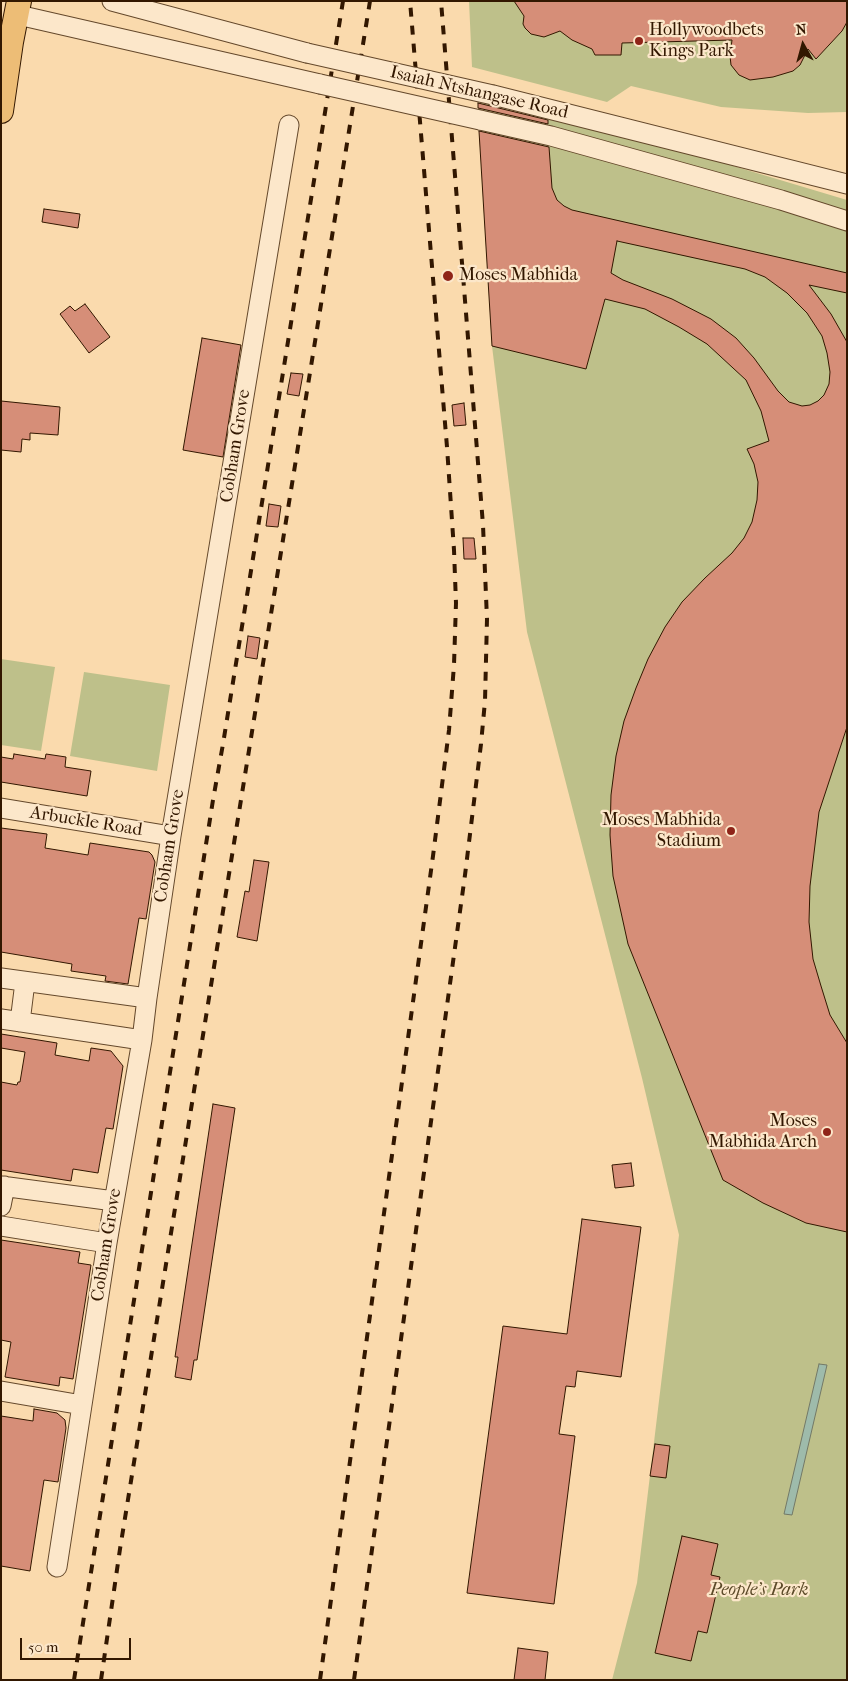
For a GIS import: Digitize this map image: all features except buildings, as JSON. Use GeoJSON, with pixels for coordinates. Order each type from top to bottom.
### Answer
{"type":"FeatureCollection","features":[{"type":"Feature","properties":{"kind":"main road"},"geometry":{"type":"LineString","coordinates":[[1,111],[11,42],[23,9]]}},
{"type":"Feature","properties":{"kind":"street","name":"Isaiah Ntshangase Road"},"geometry":{"type":"LineString","coordinates":[[112,1],[307,53],[493,95],[847,184]]}},
{"type":"Feature","properties":{"kind":"street"},"geometry":{"type":"LineString","coordinates":[[23,9],[320,84],[551,136],[781,200],[847,221]]}},
{"type":"Feature","properties":{"kind":"street","name":"Cobham Grove"},"geometry":{"type":"LineString","coordinates":[[57,1567],[106,1243],[142,1040],[171,836],[289,125]]}},
{"type":"Feature","properties":{"kind":"street","name":"Arbuckle Road"},"geometry":{"type":"LineString","coordinates":[[1,808],[171,836]]}},
{"type":"Feature","properties":{"kind":"street"},"geometry":{"type":"LineString","coordinates":[[1,978],[147,998]]}},
{"type":"Feature","properties":{"kind":"street"},"geometry":{"type":"LineString","coordinates":[[25,982],[10,1020],[142,1040]]}},
{"type":"Feature","properties":{"kind":"street"},"geometry":{"type":"LineString","coordinates":[[1,1206],[3,1186],[114,1201]]}},
{"type":"Feature","properties":{"kind":"street"},"geometry":{"type":"LineString","coordinates":[[1,1226],[106,1243]]}},
{"type":"Feature","properties":{"kind":"street"},"geometry":{"type":"LineString","coordinates":[[1,1391],[82,1405]]}},
{"type":"Feature","properties":{"kind":"green space"},"geometry":{"type":"Polygon","coordinates":[[[469,1],[847,1],[847,112],[808,113],[721,107],[631,86],[607,102],[472,67],[469,1]]]}},
{"type":"Feature","properties":{"kind":"green space","name":"People's Park"},"geometry":{"type":"Polygon","coordinates":[[[478,102],[710,159],[847,200],[847,1680],[612,1680],[637,1583],[679,1235],[642,1078],[527,632],[492,346],[478,102]]]}},
{"type":"Feature","properties":{"kind":"green space"},"geometry":{"type":"Polygon","coordinates":[[[1,659],[55,667],[41,751],[1,745],[1,659]]]}},
{"type":"Feature","properties":{"kind":"green space"},"geometry":{"type":"Polygon","coordinates":[[[84,672],[170,685],[157,771],[70,756],[84,672]]]}},
{"type":"Feature","properties":{"kind":"shaded area"},"geometry":{"type":"Polygon","coordinates":[[[819,1364],[827,1365],[792,1515],[784,1514],[819,1364]]]}},
{"type":"Feature","properties":{"kind":"railway"},"geometry":{"type":"LineString","coordinates":[[74,1680],[213,800],[343,1]]}},
{"type":"Feature","properties":{"kind":"railway"},"geometry":{"type":"LineString","coordinates":[[101,1680],[120,1549],[370,1]]}},
{"type":"Feature","properties":{"kind":"railway"},"geometry":{"type":"LineString","coordinates":[[320,1680],[433,856],[449,730],[454,665],[456,603],[454,550],[410,1]]}},
{"type":"Feature","properties":{"kind":"railway"},"geometry":{"type":"LineString","coordinates":[[354,1680],[465,875],[485,701],[487,619],[483,525],[441,1]]}},
{"type":"Feature","properties":{"kind":"place","name":"Hollywoodbets Kings Park"},"geometry":{"type":"Point","coordinates":[639,41]}},
{"type":"Feature","properties":{"kind":"place","name":"Moses Mabhida"},"geometry":{"type":"Point","coordinates":[448,276]}},
{"type":"Feature","properties":{"kind":"place","name":"Moses Mabhida Stadium"},"geometry":{"type":"Point","coordinates":[731,831]}},
{"type":"Feature","properties":{"kind":"place","name":"Moses Mabhida Arch"},"geometry":{"type":"Point","coordinates":[827,1132]}}]}
